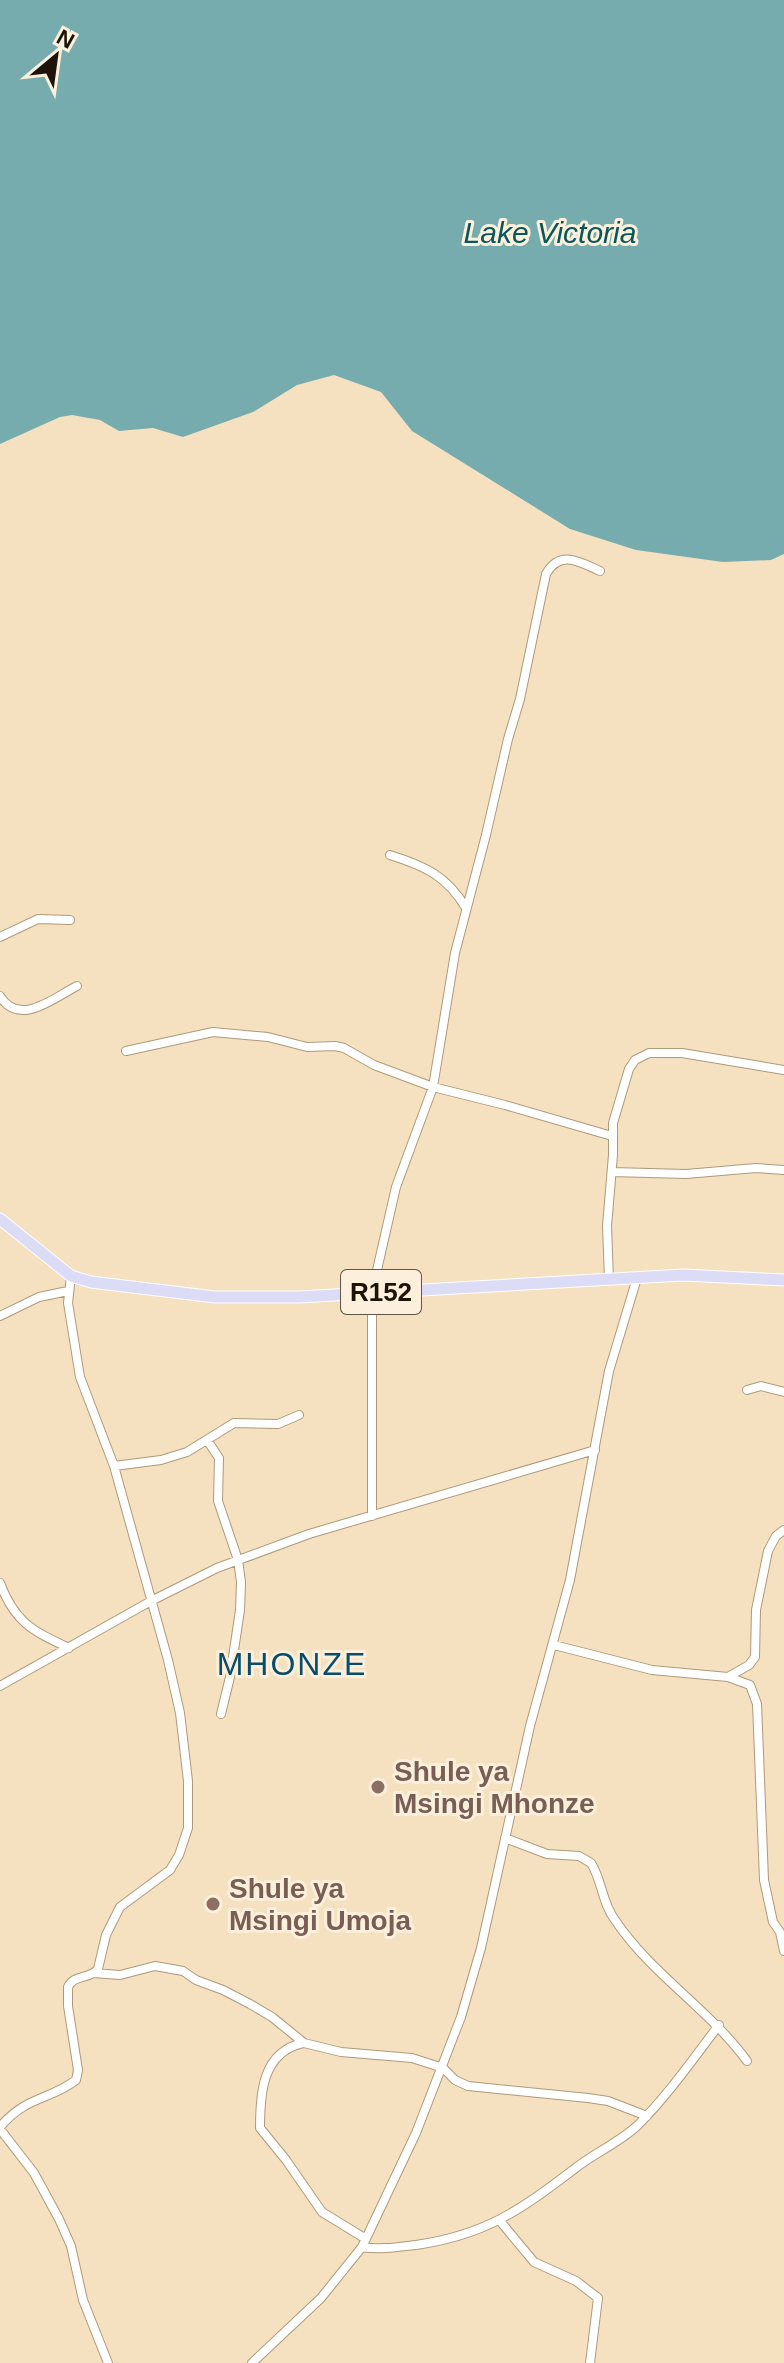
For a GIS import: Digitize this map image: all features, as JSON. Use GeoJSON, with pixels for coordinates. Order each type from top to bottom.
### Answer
{"type":"FeatureCollection","features":[{"type":"Feature","properties":{"kind":"main road","name":"R152"},"geometry":{"type":"LineString","coordinates":[[0,1219],[71,1276],[91,1282],[215,1297],[299,1297],[712,1275],[784,1280]]}},
{"type":"Feature","properties":{"kind":"street"},"geometry":{"type":"LineString","coordinates":[[372,1516],[372,1292],[396,1187],[433,1087],[446,998],[520,699],[546,574],[556,561],[568,558],[600,571]]}},
{"type":"Feature","properties":{"kind":"street"},"geometry":{"type":"LineString","coordinates":[[390,855],[440,876],[449,883],[466,908]]}},
{"type":"Feature","properties":{"kind":"street"},"geometry":{"type":"LineString","coordinates":[[0,937],[38,919],[70,920]]}},
{"type":"Feature","properties":{"kind":"street"},"geometry":{"type":"LineString","coordinates":[[0,996],[9,1007],[30,1010],[77,986]]}},
{"type":"Feature","properties":{"kind":"street"},"geometry":{"type":"LineString","coordinates":[[126,1051],[213,1032],[268,1037],[297,1045],[344,1048],[374,1065],[433,1087],[612,1136]]}},
{"type":"Feature","properties":{"kind":"street"},"geometry":{"type":"LineString","coordinates":[[609,1279],[607,1202],[612,1172],[612,1136],[617,1106],[635,1060],[649,1053],[682,1053],[784,1070]]}},
{"type":"Feature","properties":{"kind":"street"},"geometry":{"type":"LineString","coordinates":[[612,1172],[686,1174],[756,1168],[784,1170]]}},
{"type":"Feature","properties":{"kind":"street"},"geometry":{"type":"LineString","coordinates":[[71,1276],[68,1291],[80,1377],[114,1466],[151,1601],[180,1713],[188,1781],[188,1828],[179,1855],[170,1870],[120,1907],[111,1921],[101,1962],[94,1973]]}},
{"type":"Feature","properties":{"kind":"street"},"geometry":{"type":"LineString","coordinates":[[252,2363],[321,2298],[364,2243],[443,2068],[471,1987],[530,1726],[570,1580],[609,1371],[637,1278]]}},
{"type":"Feature","properties":{"kind":"street"},"geometry":{"type":"LineString","coordinates":[[0,1316],[39,1297],[68,1291]]}},
{"type":"Feature","properties":{"kind":"street"},"geometry":{"type":"LineString","coordinates":[[747,1390],[761,1386],[784,1392]]}},
{"type":"Feature","properties":{"kind":"street"},"geometry":{"type":"LineString","coordinates":[[114,1466],[174,1456],[207,1440],[227,1424],[278,1424],[299,1415]]}},
{"type":"Feature","properties":{"kind":"street"},"geometry":{"type":"LineString","coordinates":[[207,1440],[219,1458],[218,1501],[238,1560],[240,1610],[221,1714]]}},
{"type":"Feature","properties":{"kind":"street"},"geometry":{"type":"LineString","coordinates":[[0,1686],[151,1601],[217,1568],[309,1534],[595,1450]]}},
{"type":"Feature","properties":{"kind":"street"},"geometry":{"type":"LineString","coordinates":[[728,1677],[749,1665],[755,1657],[756,1610],[768,1551],[776,1536],[784,1530]]}},
{"type":"Feature","properties":{"kind":"street"},"geometry":{"type":"LineString","coordinates":[[0,1583],[7,1601],[22,1622],[69,1648]]}},
{"type":"Feature","properties":{"kind":"street"},"geometry":{"type":"LineString","coordinates":[[554,1645],[652,1670],[728,1677],[750,1685],[757,1704],[764,1880],[773,1922],[780,1932],[784,1951]]}},
{"type":"Feature","properties":{"kind":"street"},"geometry":{"type":"LineString","coordinates":[[505,1838],[547,1854],[579,1856],[591,1863],[614,1920],[663,1973],[719,2025],[747,2061]]}},
{"type":"Feature","properties":{"kind":"street"},"geometry":{"type":"LineString","coordinates":[[108,2363],[83,2300],[71,2246],[59,2219],[34,2173],[0,2128],[14,2111],[76,2080],[78,2070],[68,1987],[75,1979],[94,1973],[120,1975],[168,1966],[250,2004],[304,2043]]}},
{"type":"Feature","properties":{"kind":"street"},"geometry":{"type":"LineString","coordinates":[[647,2116],[608,2101],[468,2086],[455,2080],[443,2068],[403,2056],[341,2052],[304,2043],[280,2054],[268,2069],[262,2087],[260,2128],[322,2212],[364,2243],[389,2249],[451,2239],[500,2221],[635,2128],[647,2116],[719,2025]]}},
{"type":"Feature","properties":{"kind":"street"},"geometry":{"type":"LineString","coordinates":[[500,2221],[534,2262],[566,2276],[598,2298],[590,2363]]}},
{"type":"Feature","properties":{"kind":"water","name":"Lake Victoria"},"geometry":{"type":"Polygon","coordinates":[[[0,0],[784,0],[784,554],[771,560],[723,562],[636,550],[570,529],[412,431],[381,392],[334,375],[297,385],[253,412],[183,437],[153,428],[119,431],[100,420],[72,415],[60,417],[0,444],[0,0]]]}},
{"type":"Feature","properties":{"kind":"place","name":"Shule ya Msingi Mhonze"},"geometry":{"type":"Point","coordinates":[378,1787]}},
{"type":"Feature","properties":{"kind":"place","name":"Shule ya Msingi Umoja"},"geometry":{"type":"Point","coordinates":[213,1904]}},
{"type":"Feature","properties":{"kind":"district","name":"MHONZE"},"geometry":{"type":"Point","coordinates":[292,1664]}}]}
